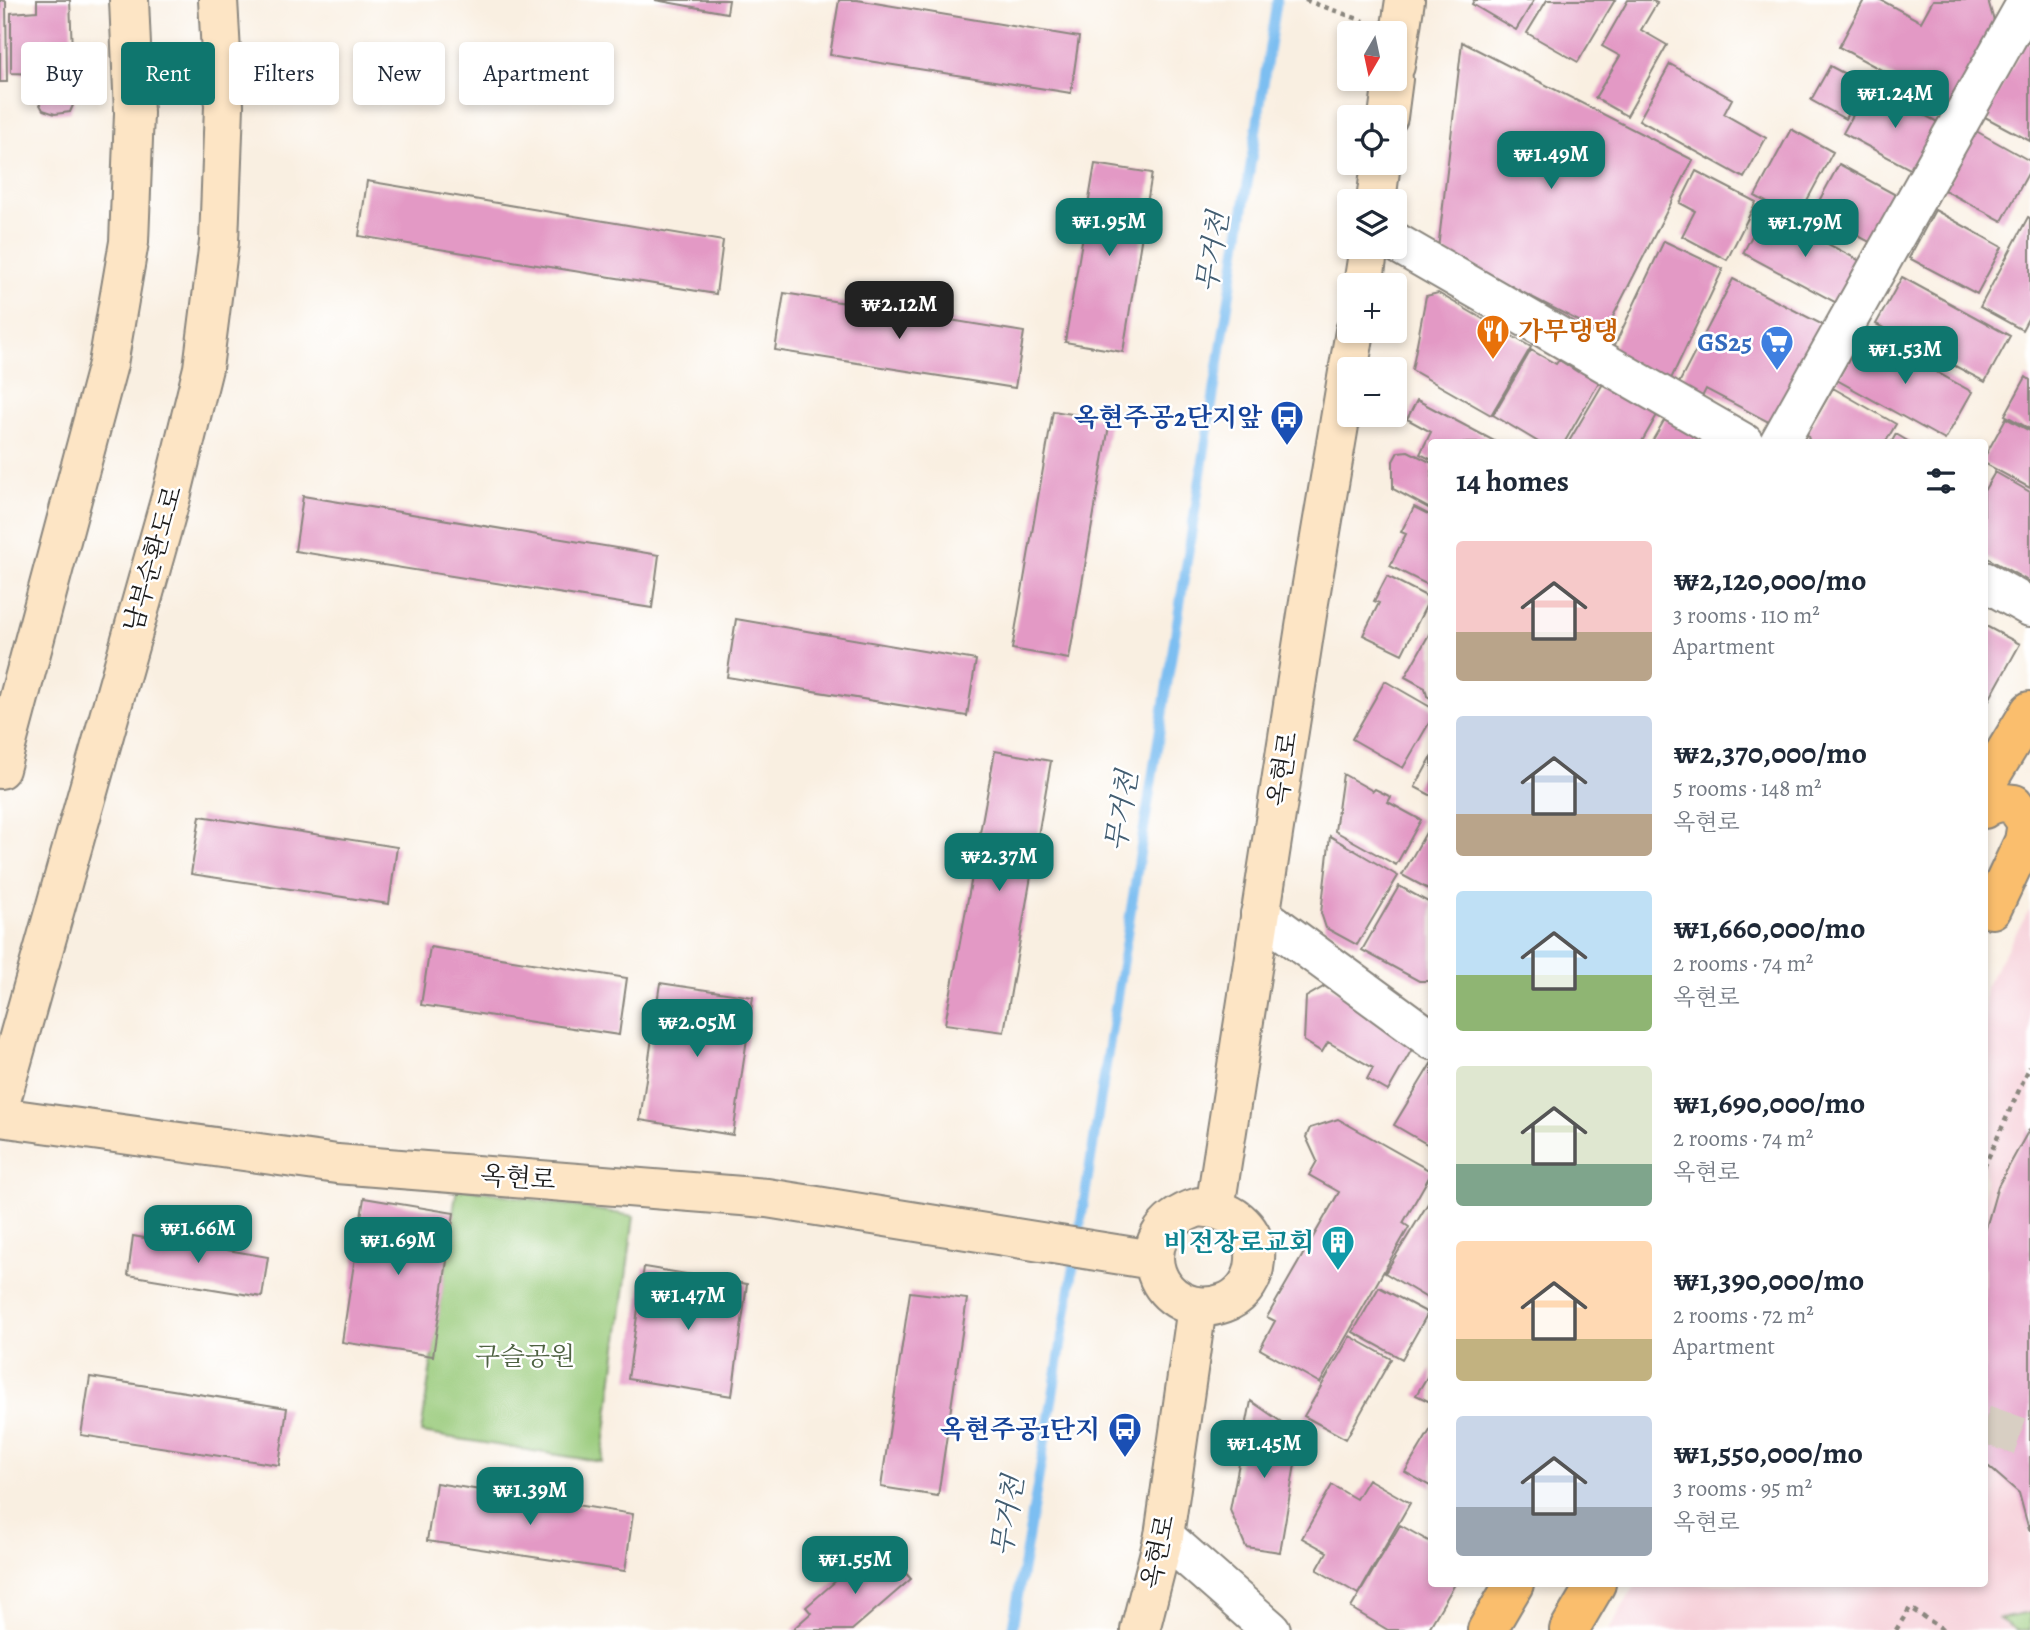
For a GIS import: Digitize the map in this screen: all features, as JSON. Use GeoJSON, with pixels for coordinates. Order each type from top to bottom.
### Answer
{"type":"FeatureCollection","features":[{"type":"Feature","properties":{"kind":"main road"},"geometry":{"type":"LineString","coordinates":[[0,769],[108,364],[129,243],[134,113],[129,0]]}},
{"type":"Feature","properties":{"kind":"main road","name":"남부순환도로"},"geometry":{"type":"LineString","coordinates":[[0,1104],[171,497],[203,368],[219,242],[224,106],[218,0]]}},
{"type":"Feature","properties":{"kind":"main road","name":"옥현로"},"geometry":{"type":"LineString","coordinates":[[1215,1208],[1353,343]]}},
{"type":"Feature","properties":{"kind":"main road"},"geometry":{"type":"LineString","coordinates":[[1988,780],[2030,711]]}},
{"type":"Feature","properties":{"kind":"main road"},"geometry":{"type":"LineString","coordinates":[[1988,806],[2002,801],[2014,804],[2027,823],[2024,841],[1988,916]]}},
{"type":"Feature","properties":{"kind":"main road"},"geometry":{"type":"LineString","coordinates":[[1988,916],[2030,846]]}},
{"type":"Feature","properties":{"kind":"main road","name":"옥현로"},"geometry":{"type":"LineString","coordinates":[[0,1117],[337,1164],[767,1198],[1136,1257]]}},
{"type":"Feature","properties":{"kind":"main road"},"geometry":{"type":"LineString","coordinates":[[1199,1207],[1215,1208],[1231,1214],[1244,1225],[1253,1240],[1256,1257],[1253,1274],[1244,1290],[1231,1301],[1214,1307],[1197,1307],[1182,1302],[1169,1292],[1160,1279],[1136,1257],[1170,1220],[1199,1207]]}},
{"type":"Feature","properties":{"kind":"main road","name":"옥현로"},"geometry":{"type":"LineString","coordinates":[[1140,1630],[1164,1536],[1197,1307]]}},
{"type":"Feature","properties":{"kind":"main road"},"geometry":{"type":"LineString","coordinates":[[1487,1630],[1512,1587]]}},
{"type":"Feature","properties":{"kind":"main road"},"geometry":{"type":"LineString","coordinates":[[1569,1630],[1594,1587]]}},
{"type":"Feature","properties":{"kind":"street"},"geometry":{"type":"LineString","coordinates":[[1781,439],[2022,6]]}},
{"type":"Feature","properties":{"kind":"street"},"geometry":{"type":"LineString","coordinates":[[1407,249],[1737,439]]}},
{"type":"Feature","properties":{"kind":"street"},"geometry":{"type":"LineString","coordinates":[[1988,583],[2030,607]]}},
{"type":"Feature","properties":{"kind":"street"},"geometry":{"type":"LineString","coordinates":[[1260,914],[1428,1037]]}},
{"type":"Feature","properties":{"kind":"street"},"geometry":{"type":"LineString","coordinates":[[1164,1536],[1271,1630]]}},
{"type":"Feature","properties":{"kind":"path"},"geometry":{"type":"LineString","coordinates":[[1306,0],[1366,21]]}},
{"type":"Feature","properties":{"kind":"path"},"geometry":{"type":"LineString","coordinates":[[1988,1158],[2030,1066]]}},
{"type":"Feature","properties":{"kind":"path"},"geometry":{"type":"LineString","coordinates":[[1896,1630],[1910,1608],[1944,1630]]}},
{"type":"Feature","properties":{"kind":"shaded area"},"geometry":{"type":"Polygon","coordinates":[[[2030,909],[2030,1630],[1609,1630],[1634,1587],[1988,1587],[1988,982],[2030,909]]]}},
{"type":"Feature","properties":{"kind":"green space","name":"구슬공원"},"geometry":{"type":"Polygon","coordinates":[[[457,1187],[634,1216],[602,1462],[421,1433],[457,1187]]]}},
{"type":"Feature","properties":{"kind":"green space"},"geometry":{"type":"Polygon","coordinates":[[[2030,1613],[2030,1630],[2016,1630],[1999,1619],[2030,1613]]]}},
{"type":"Feature","properties":{"kind":"building"},"geometry":{"type":"Polygon","coordinates":[[[0,0],[6,1],[7,82],[0,82],[0,0]]]}},
{"type":"Feature","properties":{"kind":"building"},"geometry":{"type":"Polygon","coordinates":[[[37,0],[70,0],[72,42],[21,42],[21,73],[11,73],[11,13],[37,11],[37,0]]]}},
{"type":"Feature","properties":{"kind":"building"},"geometry":{"type":"Polygon","coordinates":[[[655,0],[729,0],[727,13],[655,0]]]}},
{"type":"Feature","properties":{"kind":"building"},"geometry":{"type":"Polygon","coordinates":[[[839,0],[857,0],[1079,37],[1071,93],[830,55],[839,0]]]}},
{"type":"Feature","properties":{"kind":"building"},"geometry":{"type":"Polygon","coordinates":[[[1474,0],[1534,0],[1516,30],[1472,4],[1474,0]]]}},
{"type":"Feature","properties":{"kind":"building"},"geometry":{"type":"Polygon","coordinates":[[[1547,0],[1615,0],[1578,62],[1527,33],[1547,0]]]}},
{"type":"Feature","properties":{"kind":"building"},"geometry":{"type":"Polygon","coordinates":[[[1628,0],[1651,0],[1657,3],[1641,30],[1667,45],[1627,116],[1595,98],[1620,56],[1602,46],[1628,0]]]}},
{"type":"Feature","properties":{"kind":"building"},"geometry":{"type":"Polygon","coordinates":[[[1864,0],[1881,0],[1921,22],[1933,0],[1988,0],[1997,32],[1955,110],[1839,47],[1864,0]]]}},
{"type":"Feature","properties":{"kind":"building"},"geometry":{"type":"Polygon","coordinates":[[[1462,42],[1693,160],[1604,334],[1438,249],[1462,42]]]}},
{"type":"Feature","properties":{"kind":"building"},"geometry":{"type":"Polygon","coordinates":[[[2030,42],[2030,141],[1985,117],[2024,44],[2030,42]]]}},
{"type":"Feature","properties":{"kind":"building"},"geometry":{"type":"Polygon","coordinates":[[[1670,64],[1732,99],[1724,114],[1766,138],[1744,178],[1639,120],[1670,64]]]}},
{"type":"Feature","properties":{"kind":"building"},"geometry":{"type":"Polygon","coordinates":[[[1830,66],[1864,84],[1845,119],[1811,100],[1830,66]]]}},
{"type":"Feature","properties":{"kind":"building"},"geometry":{"type":"Polygon","coordinates":[[[1869,86],[1947,127],[1921,175],[1843,133],[1869,86]]]}},
{"type":"Feature","properties":{"kind":"building"},"geometry":{"type":"Polygon","coordinates":[[[40,105],[73,105],[70,112],[55,114],[43,110],[40,105]]]}},
{"type":"Feature","properties":{"kind":"building"},"geometry":{"type":"Polygon","coordinates":[[[1791,129],[1833,152],[1797,219],[1755,196],[1791,129]]]}},
{"type":"Feature","properties":{"kind":"building"},"geometry":{"type":"Polygon","coordinates":[[[1976,131],[2030,161],[2030,170],[2002,221],[1944,190],[1976,131]]]}},
{"type":"Feature","properties":{"kind":"building"},"geometry":{"type":"Polygon","coordinates":[[[1095,164],[1152,173],[1123,352],[1065,342],[1095,164]]]}},
{"type":"Feature","properties":{"kind":"building"},"geometry":{"type":"Polygon","coordinates":[[[1839,164],[1905,200],[1879,247],[1813,212],[1839,164]]]}},
{"type":"Feature","properties":{"kind":"building"},"geometry":{"type":"Polygon","coordinates":[[[1696,171],[1756,202],[1727,260],[1682,236],[1695,211],[1680,203],[1696,171]]]}},
{"type":"Feature","properties":{"kind":"building"},"geometry":{"type":"Polygon","coordinates":[[[367,181],[723,241],[716,294],[359,236],[367,181]]]}},
{"type":"Feature","properties":{"kind":"building"},"geometry":{"type":"Polygon","coordinates":[[[1935,210],[2002,247],[1977,294],[1909,258],[1935,210]]]}},
{"type":"Feature","properties":{"kind":"building"},"geometry":{"type":"Polygon","coordinates":[[[1765,211],[1866,264],[1844,307],[1743,253],[1765,211]]]}},
{"type":"Feature","properties":{"kind":"building"},"geometry":{"type":"Polygon","coordinates":[[[2028,217],[2030,315],[2022,330],[1980,307],[2028,217]]]}},
{"type":"Feature","properties":{"kind":"building"},"geometry":{"type":"Polygon","coordinates":[[[1664,241],[1723,269],[1670,381],[1611,353],[1664,241]]]}},
{"type":"Feature","properties":{"kind":"building"},"geometry":{"type":"Polygon","coordinates":[[[1902,277],[2010,336],[1985,382],[1876,324],[1902,277]]]}},
{"type":"Feature","properties":{"kind":"building"},"geometry":{"type":"Polygon","coordinates":[[[1733,279],[1829,328],[1778,427],[1706,389],[1701,399],[1677,387],[1733,279]]]}},
{"type":"Feature","properties":{"kind":"building"},"geometry":{"type":"Polygon","coordinates":[[[784,293],[1024,332],[1015,388],[775,350],[784,293]]]}},
{"type":"Feature","properties":{"kind":"building"},"geometry":{"type":"Polygon","coordinates":[[[1438,293],[1531,347],[1491,415],[1412,370],[1426,296],[1438,293]]]}},
{"type":"Feature","properties":{"kind":"building"},"geometry":{"type":"Polygon","coordinates":[[[1865,332],[1972,392],[1943,439],[1837,380],[1865,332]]]}},
{"type":"Feature","properties":{"kind":"building"},"geometry":{"type":"Polygon","coordinates":[[[1531,350],[1556,364],[1559,360],[1578,372],[1582,365],[1602,377],[1566,439],[1533,439],[1493,415],[1531,350]]]}},
{"type":"Feature","properties":{"kind":"building"},"geometry":{"type":"Polygon","coordinates":[[[1607,377],[1661,408],[1643,439],[1570,439],[1607,377]]]}},
{"type":"Feature","properties":{"kind":"building"},"geometry":{"type":"Polygon","coordinates":[[[2026,377],[2030,380],[2030,429],[2005,415],[2026,377]]]}},
{"type":"Feature","properties":{"kind":"building"},"geometry":{"type":"Polygon","coordinates":[[[1833,388],[1896,424],[1887,439],[1809,439],[1807,433],[1833,388]]]}},
{"type":"Feature","properties":{"kind":"building"},"geometry":{"type":"Polygon","coordinates":[[[1417,400],[1490,439],[1428,439],[1428,458],[1420,454],[1431,432],[1407,419],[1417,400]]]}},
{"type":"Feature","properties":{"kind":"building"},"geometry":{"type":"Polygon","coordinates":[[[1053,411],[1110,420],[1069,659],[1012,649],[1053,411]]]}},
{"type":"Feature","properties":{"kind":"building"},"geometry":{"type":"Polygon","coordinates":[[[1669,412],[1717,439],[1653,439],[1669,412]]]}},
{"type":"Feature","properties":{"kind":"building"},"geometry":{"type":"Polygon","coordinates":[[[2006,418],[2030,431],[2030,488],[1988,465],[1988,451],[2006,418]]]}},
{"type":"Feature","properties":{"kind":"building"},"geometry":{"type":"Polygon","coordinates":[[[1408,451],[1428,461],[1428,508],[1393,489],[1393,461],[1398,452],[1408,451]]]}},
{"type":"Feature","properties":{"kind":"building"},"geometry":{"type":"Polygon","coordinates":[[[1995,472],[2030,492],[2030,582],[1988,558],[1988,484],[1995,472]]]}},
{"type":"Feature","properties":{"kind":"building"},"geometry":{"type":"Polygon","coordinates":[[[303,496],[659,555],[652,608],[295,551],[303,496]]]}},
{"type":"Feature","properties":{"kind":"building"},"geometry":{"type":"Polygon","coordinates":[[[1414,507],[1428,514],[1428,585],[1390,566],[1406,534],[1401,532],[1414,507]]]}},
{"type":"Feature","properties":{"kind":"building"},"geometry":{"type":"Polygon","coordinates":[[[1387,576],[1428,597],[1402,654],[1363,635],[1379,603],[1374,601],[1387,576]]]}},
{"type":"Feature","properties":{"kind":"building"},"geometry":{"type":"Polygon","coordinates":[[[736,619],[976,660],[967,716],[727,677],[736,619]]]}},
{"type":"Feature","properties":{"kind":"building"},"geometry":{"type":"Polygon","coordinates":[[[1988,627],[2020,644],[1988,702],[1988,627]]]}},
{"type":"Feature","properties":{"kind":"building"},"geometry":{"type":"Polygon","coordinates":[[[1428,636],[1428,697],[1425,688],[1405,677],[1428,636]]]}},
{"type":"Feature","properties":{"kind":"building"},"geometry":{"type":"Polygon","coordinates":[[[1385,681],[1428,706],[1428,725],[1403,768],[1352,739],[1385,681]]]}},
{"type":"Feature","properties":{"kind":"building"},"geometry":{"type":"Polygon","coordinates":[[[995,751],[1051,761],[1004,1032],[945,1024],[995,751]]]}},
{"type":"Feature","properties":{"kind":"building"},"geometry":{"type":"Polygon","coordinates":[[[1428,763],[1428,794],[1415,787],[1428,763]]]}},
{"type":"Feature","properties":{"kind":"building"},"geometry":{"type":"Polygon","coordinates":[[[1343,774],[1373,791],[1375,789],[1391,797],[1388,802],[1421,820],[1396,865],[1335,831],[1343,774]]]}},
{"type":"Feature","properties":{"kind":"building"},"geometry":{"type":"Polygon","coordinates":[[[200,816],[397,847],[389,904],[191,874],[200,816]]]}},
{"type":"Feature","properties":{"kind":"building"},"geometry":{"type":"Polygon","coordinates":[[[1428,829],[1428,889],[1402,875],[1428,829]]]}},
{"type":"Feature","properties":{"kind":"building"},"geometry":{"type":"Polygon","coordinates":[[[1330,836],[1398,876],[1357,945],[1326,928],[1321,913],[1330,836]]]}},
{"type":"Feature","properties":{"kind":"building"},"geometry":{"type":"Polygon","coordinates":[[[1399,886],[1428,902],[1428,981],[1419,981],[1362,950],[1399,886]]]}},
{"type":"Feature","properties":{"kind":"building"},"geometry":{"type":"Polygon","coordinates":[[[430,947],[627,978],[619,1035],[421,1005],[430,947]]]}},
{"type":"Feature","properties":{"kind":"building"},"geometry":{"type":"Polygon","coordinates":[[[660,983],[753,997],[733,1135],[640,1120],[660,983]]]}},
{"type":"Feature","properties":{"kind":"building"},"geometry":{"type":"Polygon","coordinates":[[[1327,985],[1419,1037],[1388,1091],[1367,1079],[1373,1068],[1328,1042],[1322,1052],[1304,1041],[1306,997],[1327,985]]]}},
{"type":"Feature","properties":{"kind":"building"},"geometry":{"type":"Polygon","coordinates":[[[1428,1069],[1428,1145],[1394,1125],[1428,1069]]]}},
{"type":"Feature","properties":{"kind":"building","name":"비전장로교회"},"geometry":{"type":"Polygon","coordinates":[[[1338,1119],[1428,1170],[1428,1179],[1403,1223],[1409,1227],[1320,1383],[1260,1349],[1275,1321],[1267,1317],[1339,1192],[1309,1175],[1317,1161],[1306,1137],[1310,1128],[1338,1119]]]}},
{"type":"Feature","properties":{"kind":"building"},"geometry":{"type":"Polygon","coordinates":[[[2030,1128],[2030,1530],[2019,1493],[1988,1467],[1988,1221],[1998,1186],[2030,1128]]]}},
{"type":"Feature","properties":{"kind":"building"},"geometry":{"type":"Polygon","coordinates":[[[364,1198],[454,1213],[433,1356],[342,1342],[364,1198]]]}},
{"type":"Feature","properties":{"kind":"building"},"geometry":{"type":"Polygon","coordinates":[[[1428,1203],[1428,1299],[1385,1273],[1428,1203]]]}},
{"type":"Feature","properties":{"kind":"building"},"geometry":{"type":"Polygon","coordinates":[[[173,1235],[228,1243],[227,1250],[268,1257],[262,1297],[128,1275],[133,1236],[172,1243],[173,1235]]]}},
{"type":"Feature","properties":{"kind":"building"},"geometry":{"type":"Polygon","coordinates":[[[644,1267],[747,1284],[732,1396],[628,1379],[644,1267]]]}},
{"type":"Feature","properties":{"kind":"building"},"geometry":{"type":"Polygon","coordinates":[[[1379,1287],[1428,1313],[1402,1359],[1353,1332],[1379,1287]]]}},
{"type":"Feature","properties":{"kind":"building"},"geometry":{"type":"Polygon","coordinates":[[[910,1292],[967,1299],[938,1496],[881,1487],[910,1292]]]}},
{"type":"Feature","properties":{"kind":"building"},"geometry":{"type":"Polygon","coordinates":[[[1350,1336],[1391,1359],[1346,1439],[1304,1416],[1350,1336]]]}},
{"type":"Feature","properties":{"kind":"building"},"geometry":{"type":"Polygon","coordinates":[[[1428,1376],[1428,1401],[1416,1395],[1428,1376]]]}},
{"type":"Feature","properties":{"kind":"building"},"geometry":{"type":"Polygon","coordinates":[[[90,1377],[287,1408],[279,1465],[81,1435],[90,1377]]]}},
{"type":"Feature","properties":{"kind":"building"},"geometry":{"type":"Polygon","coordinates":[[[1251,1401],[1300,1435],[1280,1552],[1246,1547],[1230,1510],[1251,1401]]]}},
{"type":"Feature","properties":{"kind":"building"},"geometry":{"type":"Polygon","coordinates":[[[1428,1434],[1428,1485],[1405,1472],[1428,1434]]]}},
{"type":"Feature","properties":{"kind":"building"},"geometry":{"type":"Polygon","coordinates":[[[1368,1479],[1410,1503],[1358,1594],[1317,1570],[1327,1552],[1302,1538],[1332,1485],[1356,1499],[1368,1479]]]}},
{"type":"Feature","properties":{"kind":"building"},"geometry":{"type":"Polygon","coordinates":[[[436,1483],[633,1514],[625,1571],[427,1541],[436,1483]]]}},
{"type":"Feature","properties":{"kind":"building"},"geometry":{"type":"Polygon","coordinates":[[[1400,1525],[1428,1541],[1428,1587],[1453,1587],[1428,1630],[1388,1630],[1351,1608],[1400,1525]]]}},
{"type":"Feature","properties":{"kind":"building"},"geometry":{"type":"Polygon","coordinates":[[[884,1549],[911,1579],[852,1630],[792,1630],[811,1613],[806,1607],[847,1571],[852,1576],[884,1549]]]}},
{"type":"Feature","properties":{"kind":"waterway","name":"무거천"},"geometry":{"type":"LineString","coordinates":[[1012,1630],[1053,1395],[1277,0]]}},
{"type":"Feature","properties":{"kind":"tunnel"},"geometry":{"type":"LineString","coordinates":[[1988,1425],[2030,1440]]}},
{"type":"Feature","properties":{"kind":"place","name":"가무댕댕"},"geometry":{"type":"Point","coordinates":[1493,361]}},
{"type":"Feature","properties":{"kind":"place","name":"GS25"},"geometry":{"type":"Point","coordinates":[1777,372]}},
{"type":"Feature","properties":{"kind":"place","name":"옥현주공2단지앞"},"geometry":{"type":"Point","coordinates":[1287,447]}},
{"type":"Feature","properties":{"kind":"place","name":"비전장로교회"},"geometry":{"type":"Point","coordinates":[1338,1272]}},
{"type":"Feature","properties":{"kind":"place","name":"옥현주공1단지"},"geometry":{"type":"Point","coordinates":[1125,1459]}}]}
